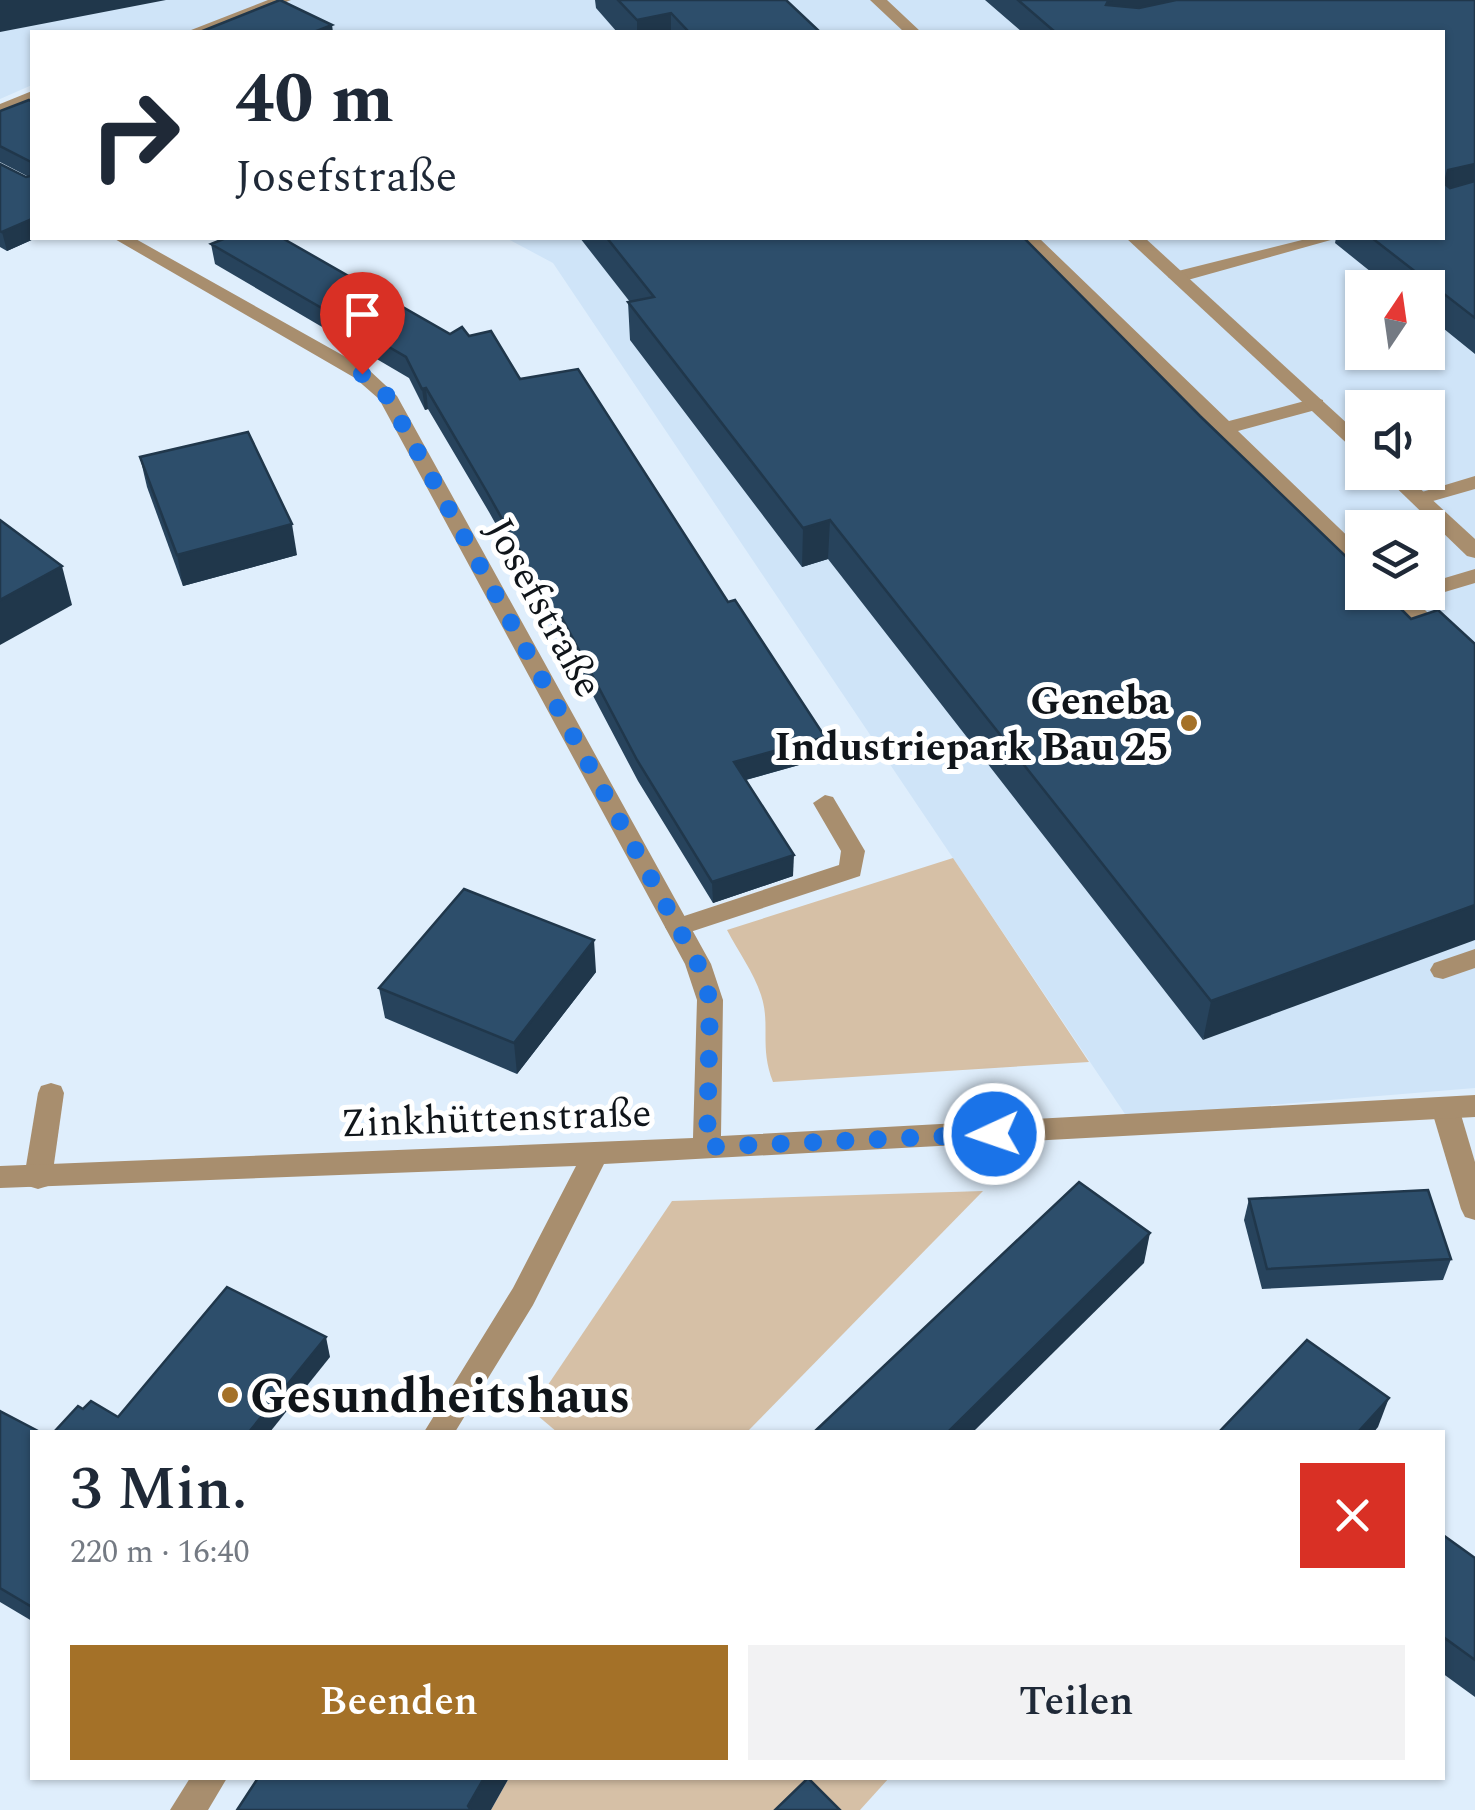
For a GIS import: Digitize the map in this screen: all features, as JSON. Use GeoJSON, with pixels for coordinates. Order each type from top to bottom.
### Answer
{"type":"FeatureCollection","features":[{"type":"Feature","properties":{"kind":"street"},"geometry":{"type":"LineString","coordinates":[[200,30],[283,0]]}},
{"type":"Feature","properties":{"kind":"street"},"geometry":{"type":"LineString","coordinates":[[878,0],[911,30]]}},
{"type":"Feature","properties":{"kind":"street"},"geometry":{"type":"LineString","coordinates":[[0,110],[30,97]]}},
{"type":"Feature","properties":{"kind":"street","name":"Josefstraße"},"geometry":{"type":"LineString","coordinates":[[126,240],[362,374],[387,396],[698,964],[710,1000],[707,1147]]}},
{"type":"Feature","properties":{"kind":"street"},"geometry":{"type":"LineString","coordinates":[[1030,240],[1345,545]]}},
{"type":"Feature","properties":{"kind":"street"},"geometry":{"type":"LineString","coordinates":[[1137,240],[1345,431]]}},
{"type":"Feature","properties":{"kind":"street"},"geometry":{"type":"LineString","coordinates":[[1178,276],[1321,240]]}},
{"type":"Feature","properties":{"kind":"street"},"geometry":{"type":"LineString","coordinates":[[1225,428],[1316,404]]}},
{"type":"Feature","properties":{"kind":"street"},"geometry":{"type":"LineString","coordinates":[[1419,500],[1475,482]]}},
{"type":"Feature","properties":{"kind":"street"},"geometry":{"type":"LineString","coordinates":[[1409,490],[1475,551]]}},
{"type":"Feature","properties":{"kind":"street"},"geometry":{"type":"LineString","coordinates":[[1445,584],[1475,576]]}},
{"type":"Feature","properties":{"kind":"street"},"geometry":{"type":"LineString","coordinates":[[1425,610],[1475,672]]}},
{"type":"Feature","properties":{"kind":"street"},"geometry":{"type":"LineString","coordinates":[[678,927],[851,870],[853,851],[825,803]]}},
{"type":"Feature","properties":{"kind":"street"},"geometry":{"type":"LineString","coordinates":[[1443,970],[1475,958]]}},
{"type":"Feature","properties":{"kind":"street"},"geometry":{"type":"LineString","coordinates":[[38,1178],[51,1093]]}},
{"type":"Feature","properties":{"kind":"street","name":"Zinkhüttenstraße"},"geometry":{"type":"LineString","coordinates":[[0,1177],[595,1154],[1167,1126],[1475,1106]]}},
{"type":"Feature","properties":{"kind":"street"},"geometry":{"type":"LineString","coordinates":[[1445,1108],[1475,1209]]}},
{"type":"Feature","properties":{"kind":"street"},"geometry":{"type":"LineString","coordinates":[[440,1430],[499,1340],[578,1194],[595,1154]]}},
{"type":"Feature","properties":{"kind":"street"},"geometry":{"type":"LineString","coordinates":[[187,1810],[209,1780]]}},
{"type":"Feature","properties":{"kind":"shaded area"},"geometry":{"type":"Polygon","coordinates":[[[0,0],[1475,0],[1475,1088],[1127,1117],[553,263],[510,240],[1445,240],[1445,30],[30,30],[30,86],[0,99],[0,0]]]}},
{"type":"Feature","properties":{"kind":"shaded area"},"geometry":{"type":"Polygon","coordinates":[[[953,858],[1089,1062],[773,1082],[761,995],[727,930],[953,858]]]}},
{"type":"Feature","properties":{"kind":"shaded area"},"geometry":{"type":"Polygon","coordinates":[[[983,1191],[749,1430],[555,1430],[531,1410],[672,1201],[983,1191]]]}},
{"type":"Feature","properties":{"kind":"shaded area"},"geometry":{"type":"Polygon","coordinates":[[[508,1780],[887,1780],[860,1810],[491,1810],[508,1780]]]}},
{"type":"Feature","properties":{"kind":"building"},"geometry":{"type":"Polygon","coordinates":[[[280,0],[332,25],[319,30],[205,30],[280,0]]]}},
{"type":"Feature","properties":{"kind":"building"},"geometry":{"type":"Polygon","coordinates":[[[618,0],[786,0],[818,30],[687,30],[671,13],[637,20],[618,0]]]}},
{"type":"Feature","properties":{"kind":"building"},"geometry":{"type":"Polygon","coordinates":[[[1018,0],[1112,0],[1106,5],[1139,8],[1176,0],[1475,0],[1475,164],[1448,170],[1445,184],[1445,30],[1053,30],[1018,0]]]}},
{"type":"Feature","properties":{"kind":"building"},"geometry":{"type":"Polygon","coordinates":[[[30,101],[30,161],[0,146],[0,111],[30,101]]]}},
{"type":"Feature","properties":{"kind":"building"},"geometry":{"type":"Polygon","coordinates":[[[0,164],[30,176],[30,220],[2,232],[0,164]]]}},
{"type":"Feature","properties":{"kind":"building"},"geometry":{"type":"Polygon","coordinates":[[[1475,181],[1475,318],[1445,295],[1445,270],[1413,270],[1375,240],[1445,240],[1445,184],[1450,188],[1475,181]]]}},
{"type":"Feature","properties":{"kind":"building"},"geometry":{"type":"Polygon","coordinates":[[[221,240],[286,240],[450,334],[462,327],[469,336],[491,331],[520,379],[578,369],[728,602],[735,600],[825,737],[734,762],[794,855],[712,882],[637,760],[561,616],[557,617],[406,357],[211,244],[221,240]]]}},
{"type":"Feature","properties":{"kind":"building"},"geometry":{"type":"Polygon","coordinates":[[[609,240],[1026,240],[1345,556],[1345,610],[1402,610],[1411,619],[1438,610],[1475,644],[1475,905],[1211,1001],[830,520],[803,528],[628,302],[654,297],[609,240]]]}},
{"type":"Feature","properties":{"kind":"building"},"geometry":{"type":"Polygon","coordinates":[[[248,432],[292,524],[177,555],[140,457],[248,432]]]}},
{"type":"Feature","properties":{"kind":"building"},"geometry":{"type":"Polygon","coordinates":[[[0,520],[62,566],[0,600],[0,520]]]}},
{"type":"Feature","properties":{"kind":"building"},"geometry":{"type":"Polygon","coordinates":[[[464,889],[594,940],[514,1043],[379,988],[464,889]]]}},
{"type":"Feature","properties":{"kind":"building"},"geometry":{"type":"Polygon","coordinates":[[[1079,1182],[1150,1233],[950,1430],[816,1430],[1079,1182]]]}},
{"type":"Feature","properties":{"kind":"building"},"geometry":{"type":"Polygon","coordinates":[[[1428,1190],[1451,1259],[1267,1269],[1249,1199],[1428,1190]]]}},
{"type":"Feature","properties":{"kind":"building","name":"Gesundheitshaus"},"geometry":{"type":"Polygon","coordinates":[[[227,1287],[326,1337],[251,1430],[56,1430],[78,1406],[83,1409],[91,1401],[118,1417],[227,1287]]]}},
{"type":"Feature","properties":{"kind":"building"},"geometry":{"type":"Polygon","coordinates":[[[1307,1340],[1389,1398],[1360,1430],[1221,1430],[1307,1340]]]}},
{"type":"Feature","properties":{"kind":"building"},"geometry":{"type":"Polygon","coordinates":[[[0,1411],[36,1430],[30,1430],[30,1606],[0,1588],[0,1411]]]}},
{"type":"Feature","properties":{"kind":"building"},"geometry":{"type":"Polygon","coordinates":[[[1445,1536],[1475,1558],[1475,1660],[1445,1638],[1445,1536]]]}},
{"type":"Feature","properties":{"kind":"building"},"geometry":{"type":"Polygon","coordinates":[[[257,1780],[483,1780],[468,1806],[471,1810],[237,1810],[257,1780]]]}},
{"type":"Feature","properties":{"kind":"building"},"geometry":{"type":"Polygon","coordinates":[[[810,1780],[840,1810],[775,1810],[810,1780]]]}},
{"type":"Feature","properties":{"kind":"place","name":"Geneba Industriepark Bau 25"},"geometry":{"type":"Point","coordinates":[1189,723]}},
{"type":"Feature","properties":{"kind":"place","name":"Gesundheitshaus"},"geometry":{"type":"Point","coordinates":[230,1395]}},
{"type":"Feature","properties":{"kind":"route"},"geometry":{"type":"LineString","coordinates":[[362,374],[387,396],[698,964],[710,1000],[707,1147],[994,1134]]}}]}
